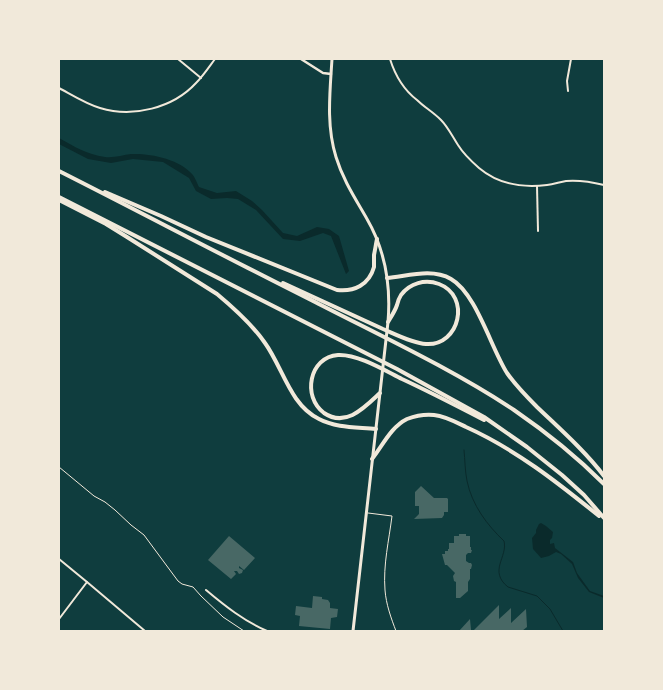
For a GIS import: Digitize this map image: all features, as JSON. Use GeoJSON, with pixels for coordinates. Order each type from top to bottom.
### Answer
{"type":"FeatureCollection","features":[{"type":"Feature","properties":{"kind":"highway"},"geometry":{"type":"LineString","coordinates":[[59,171],[455,375],[513,410],[559,443],[604,484]]}},
{"type":"Feature","properties":{"kind":"highway"},"geometry":{"type":"LineString","coordinates":[[77,180],[206,237],[337,290],[357,288],[370,276],[377,239]]}},
{"type":"Feature","properties":{"kind":"highway"},"geometry":{"type":"LineString","coordinates":[[59,198],[370,355],[484,417],[527,447],[562,475],[584,495],[604,519]]}},
{"type":"Feature","properties":{"kind":"highway"},"geometry":{"type":"LineString","coordinates":[[59,198],[127,237],[230,304],[264,342],[296,398],[308,412],[321,420],[337,425],[376,429]]}},
{"type":"Feature","properties":{"kind":"highway"},"geometry":{"type":"LineString","coordinates":[[233,261],[374,325],[421,343],[436,344],[446,338],[457,322],[458,308],[455,299],[444,286],[428,282],[416,284],[409,287],[400,297],[388,322]]}},
{"type":"Feature","properties":{"kind":"highway"},"geometry":{"type":"LineString","coordinates":[[387,278],[427,273],[452,279],[459,284],[468,296],[508,375],[527,397],[589,458],[604,476]]}},
{"type":"Feature","properties":{"kind":"highway"},"geometry":{"type":"LineString","coordinates":[[380,393],[351,416],[335,418],[318,408],[311,395],[310,382],[314,371],[321,362],[333,356],[344,355],[370,363],[501,428]]}},
{"type":"Feature","properties":{"kind":"highway"},"geometry":{"type":"LineString","coordinates":[[372,459],[391,432],[407,420],[427,415],[441,417],[478,432],[518,455],[604,519]]}},
{"type":"Feature","properties":{"kind":"main road"},"geometry":{"type":"LineString","coordinates":[[332,59],[329,119],[331,139],[345,181],[370,223],[377,239],[383,256],[389,301],[353,631]]}},
{"type":"Feature","properties":{"kind":"street"},"geometry":{"type":"LineString","coordinates":[[178,59],[201,78]]}},
{"type":"Feature","properties":{"kind":"street"},"geometry":{"type":"LineString","coordinates":[[59,88],[101,109],[127,112],[138,111],[174,100],[201,78],[215,59]]}},
{"type":"Feature","properties":{"kind":"street"},"geometry":{"type":"LineString","coordinates":[[301,59],[323,73],[331,74]]}},
{"type":"Feature","properties":{"kind":"street"},"geometry":{"type":"LineString","coordinates":[[390,59],[405,89],[449,128],[465,155],[480,169],[504,182],[527,186],[566,181],[591,182],[604,185]]}},
{"type":"Feature","properties":{"kind":"street"},"geometry":{"type":"LineString","coordinates":[[568,91],[567,81],[571,59]]}},
{"type":"Feature","properties":{"kind":"street"},"geometry":{"type":"LineString","coordinates":[[537,186],[538,231]]}},
{"type":"Feature","properties":{"kind":"street"},"geometry":{"type":"LineString","coordinates":[[59,559],[145,631]]}},
{"type":"Feature","properties":{"kind":"street"},"geometry":{"type":"LineString","coordinates":[[59,619],[87,582]]}},
{"type":"Feature","properties":{"kind":"street"},"geometry":{"type":"LineString","coordinates":[[206,590],[244,620],[267,631]]}},
{"type":"Feature","properties":{"kind":"lane"},"geometry":{"type":"LineString","coordinates":[[366,512],[392,516],[385,565],[385,591],[390,615],[396,631]]}},
{"type":"Feature","properties":{"kind":"path"},"geometry":{"type":"LineString","coordinates":[[59,467],[144,535],[178,581],[194,587],[223,617],[244,631]]}},
{"type":"Feature","properties":{"kind":"water"},"geometry":{"type":"Polygon","coordinates":[[[59,138],[81,150],[98,156],[112,157],[139,154],[164,158],[180,164],[192,174],[199,187],[217,193],[236,191],[252,201],[283,233],[297,236],[317,227],[329,229],[339,236],[349,271],[346,274],[331,236],[323,233],[300,241],[283,239],[256,210],[238,199],[211,199],[196,191],[189,178],[163,162],[133,159],[111,163],[88,159],[59,144],[59,138]]]}},
{"type":"Feature","properties":{"kind":"water"},"geometry":{"type":"Polygon","coordinates":[[[541,523],[553,532],[550,544],[554,543],[555,548],[573,562],[577,573],[590,591],[604,596],[604,598],[589,592],[578,578],[572,564],[561,554],[556,552],[541,558],[533,549],[532,538],[541,523]]]}},
{"type":"Feature","properties":{"kind":"building"},"geometry":{"type":"Polygon","coordinates":[[[421,486],[434,498],[448,499],[448,512],[444,512],[442,518],[414,519],[419,514],[419,506],[415,506],[415,492],[421,486]]]}},
{"type":"Feature","properties":{"kind":"building"},"geometry":{"type":"Polygon","coordinates":[[[459,534],[470,536],[470,547],[472,550],[471,553],[466,555],[466,561],[472,565],[468,591],[460,598],[456,598],[456,582],[453,576],[455,573],[445,565],[442,554],[448,551],[449,543],[454,543],[454,536],[459,536],[459,534]]]}},
{"type":"Feature","properties":{"kind":"building"},"geometry":{"type":"Polygon","coordinates":[[[229,536],[255,558],[244,570],[239,566],[243,570],[242,573],[239,574],[237,571],[234,571],[236,574],[231,579],[208,560],[229,536]]]}},
{"type":"Feature","properties":{"kind":"building"},"geometry":{"type":"Polygon","coordinates":[[[313,596],[328,600],[330,608],[338,609],[337,617],[331,618],[330,629],[299,626],[300,616],[295,615],[296,606],[312,608],[313,596]]]}},
{"type":"Feature","properties":{"kind":"building"},"geometry":{"type":"Polygon","coordinates":[[[499,605],[499,619],[511,608],[511,623],[526,609],[527,627],[522,631],[473,631],[499,605]]]}},
{"type":"Feature","properties":{"kind":"building"},"geometry":{"type":"Polygon","coordinates":[[[470,619],[471,630],[459,631],[470,619]]]}},
{"type":"Feature","properties":{"kind":"waterway"},"geometry":{"type":"LineString","coordinates":[[464,450],[467,481],[476,506],[486,521],[504,541],[499,570],[502,581],[508,587],[537,596],[550,609],[563,631]]}}]}
